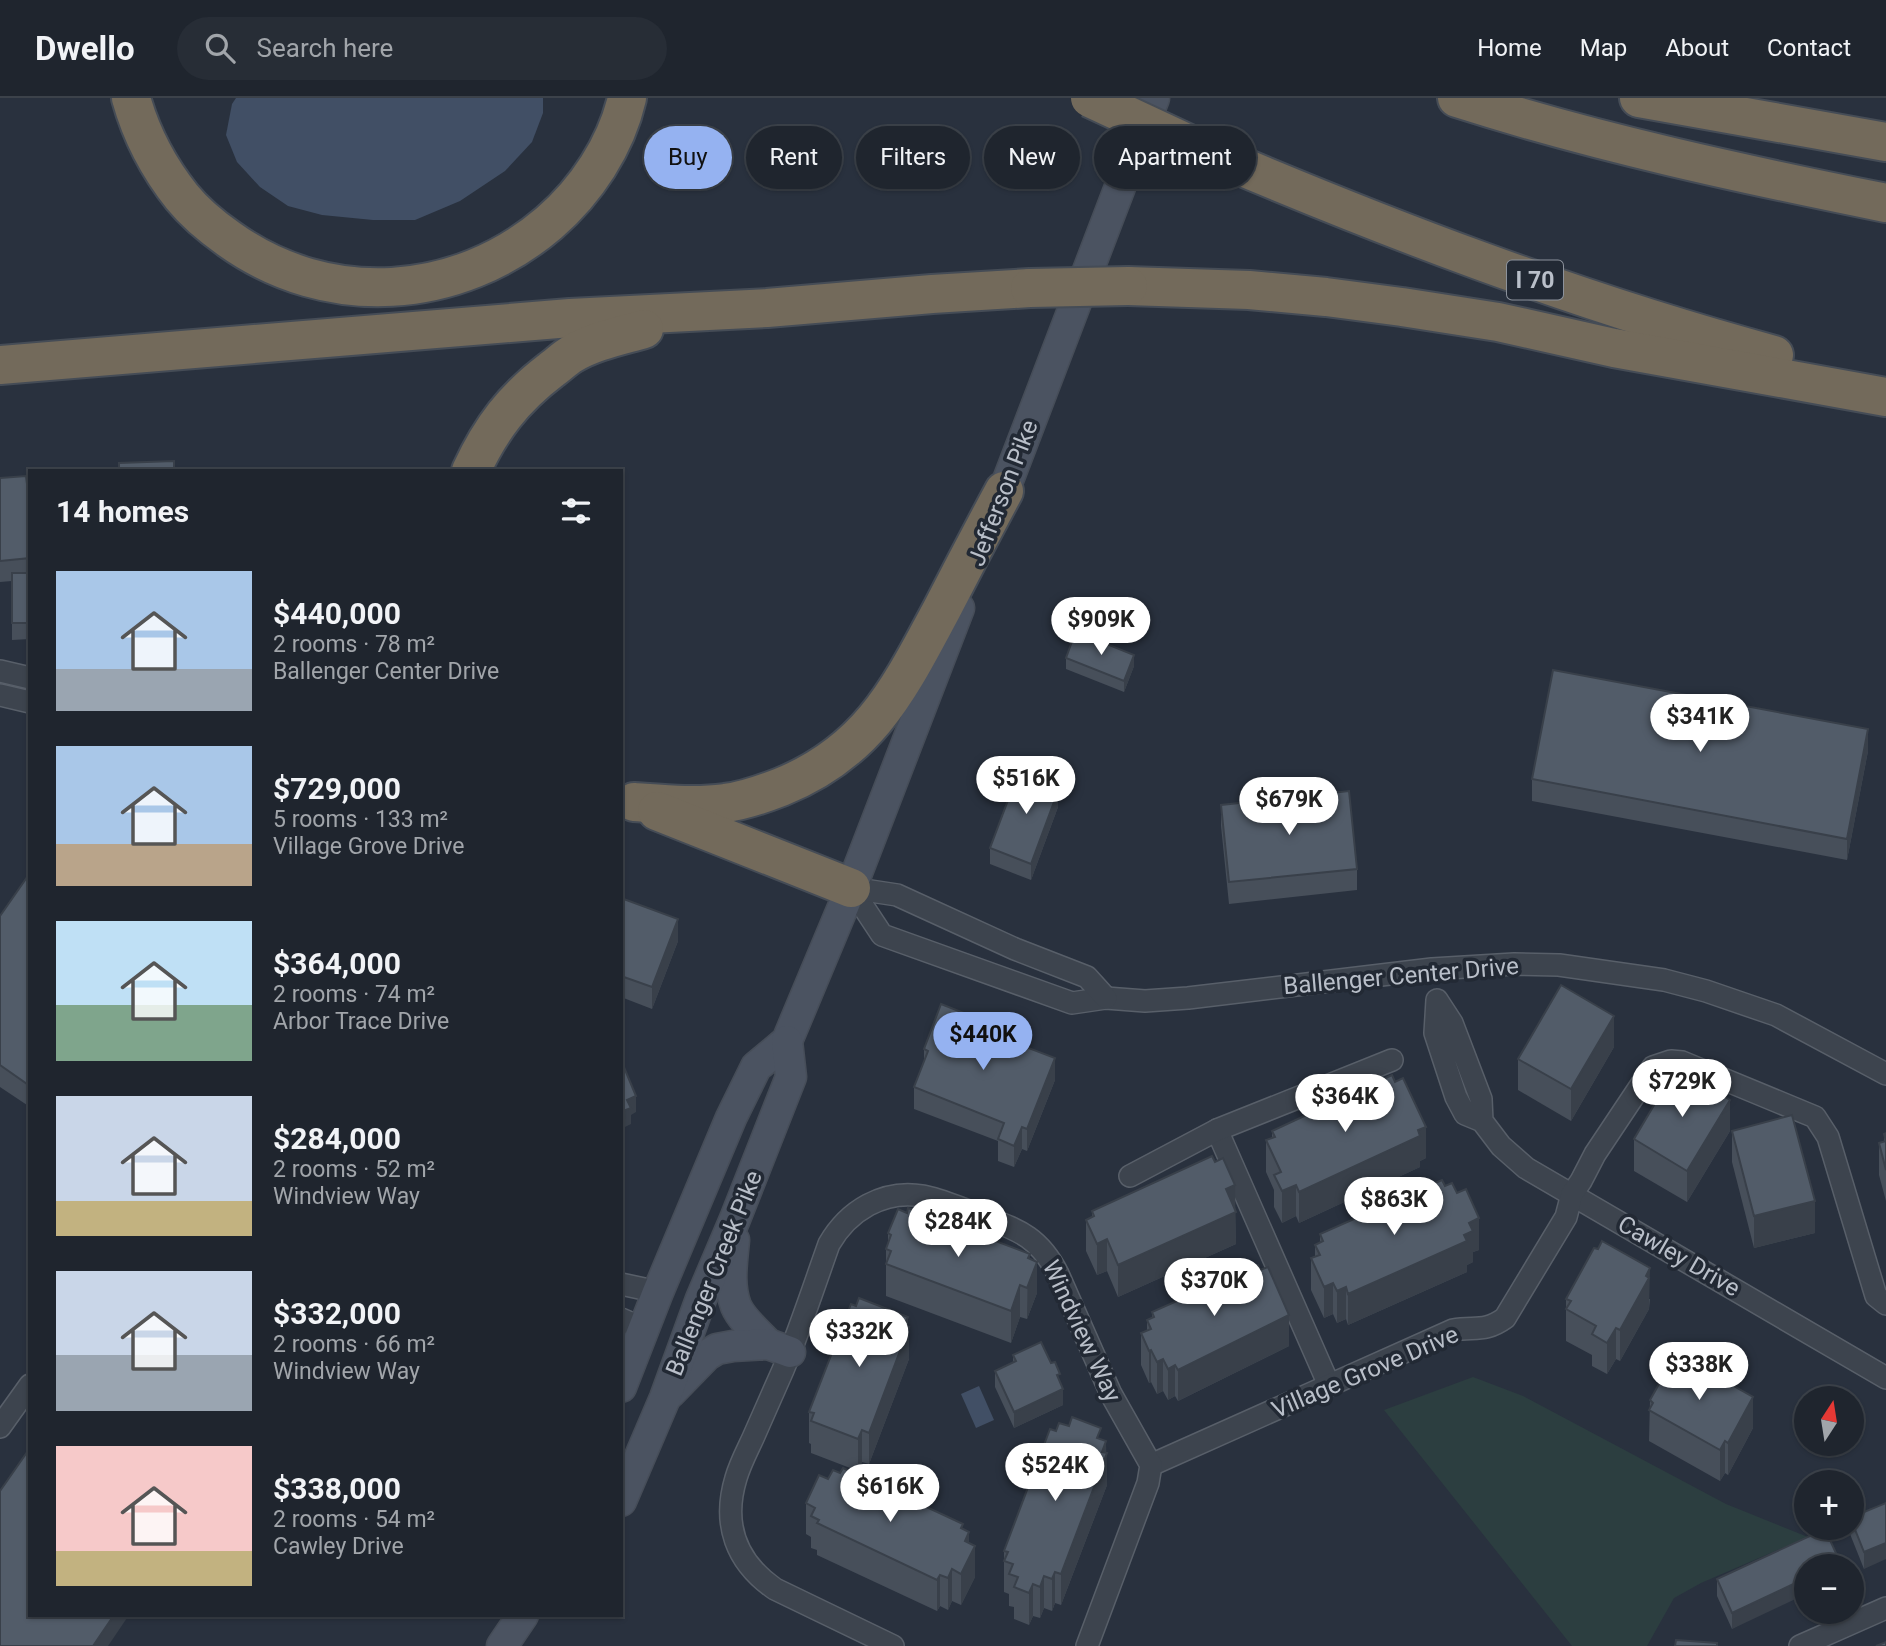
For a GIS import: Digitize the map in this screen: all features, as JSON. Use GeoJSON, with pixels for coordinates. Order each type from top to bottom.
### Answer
{"type":"FeatureCollection","features":[{"type":"Feature","properties":{"kind":"highway"},"geometry":{"type":"LineString","coordinates":[[131,98],[139,125],[158,163],[183,198],[213,228],[248,253],[286,271],[327,283],[370,288],[412,286],[454,277],[494,261],[530,239],[562,211],[590,179],[611,142],[627,98]]}},
{"type":"Feature","properties":{"kind":"highway","name":"I 70"},"geometry":{"type":"LineString","coordinates":[[1090,98],[1317,199],[1444,248],[1588,299],[1886,385]]}},
{"type":"Feature","properties":{"kind":"highway"},"geometry":{"type":"LineString","coordinates":[[1457,98],[1637,150],[1886,203]]}},
{"type":"Feature","properties":{"kind":"highway"},"geometry":{"type":"LineString","coordinates":[[1529,98],[1745,174]]}},
{"type":"Feature","properties":{"kind":"highway"},"geometry":{"type":"LineString","coordinates":[[1639,98],[1886,142]]}},
{"type":"Feature","properties":{"kind":"highway"},"geometry":{"type":"LineString","coordinates":[[0,365],[570,318],[767,308],[1030,288],[1128,286],[1249,290],[1402,307],[1498,322],[1614,348],[1886,397]]}},
{"type":"Feature","properties":{"kind":"highway"},"geometry":{"type":"LineString","coordinates":[[472,469],[483,445],[508,408],[541,377],[573,354],[609,338],[653,327],[767,308]]}},
{"type":"Feature","properties":{"kind":"highway"},"geometry":{"type":"LineString","coordinates":[[628,799],[684,805],[726,803],[763,795],[827,764],[856,741],[906,677],[1004,491]]}},
{"type":"Feature","properties":{"kind":"highway"},"geometry":{"type":"LineString","coordinates":[[628,799],[850,888]]}},
{"type":"Feature","properties":{"kind":"main road","name":"Jefferson Pike"},"geometry":{"type":"LineString","coordinates":[[850,888],[1154,98]]}},
{"type":"Feature","properties":{"kind":"main road","name":"Ballenger Creek Pike"},"geometry":{"type":"LineString","coordinates":[[623,1376],[633,1324],[658,1292],[755,1067],[787,1041],[850,888]]}},
{"type":"Feature","properties":{"kind":"main road","name":"Ballenger Creek Pike"},"geometry":{"type":"LineString","coordinates":[[623,1497],[665,1398],[701,1299],[791,1077],[787,1041]]}},
{"type":"Feature","properties":{"kind":"main road"},"geometry":{"type":"LineString","coordinates":[[735,1219],[731,1278],[737,1307],[748,1323],[779,1348]]}},
{"type":"Feature","properties":{"kind":"main road"},"geometry":{"type":"LineString","coordinates":[[665,1398],[707,1355],[717,1349],[733,1346],[779,1348]]}},
{"type":"Feature","properties":{"kind":"main road"},"geometry":{"type":"LineString","coordinates":[[502,1646],[522,1617]]}},
{"type":"Feature","properties":{"kind":"street"},"geometry":{"type":"LineString","coordinates":[[0,671],[28,678]]}},
{"type":"Feature","properties":{"kind":"street"},"geometry":{"type":"LineString","coordinates":[[0,695],[28,702]]}},
{"type":"Feature","properties":{"kind":"street","name":"Ballenger Center Drive"},"geometry":{"type":"LineString","coordinates":[[850,888],[882,935],[1072,1003],[1106,998],[1146,1001],[1188,998],[1432,969],[1514,964],[1559,965],[1664,980],[1706,991],[1776,1015],[1886,1074]]}},
{"type":"Feature","properties":{"kind":"street"},"geometry":{"type":"LineString","coordinates":[[850,888],[897,895],[1015,949],[1087,977],[1106,998]]}},
{"type":"Feature","properties":{"kind":"street","name":"Cawley Drive"},"geometry":{"type":"LineString","coordinates":[[1432,969],[1437,1000],[1452,1023],[1481,1099],[1482,1121],[1501,1146],[1526,1168],[1886,1378]]}},
{"type":"Feature","properties":{"kind":"street"},"geometry":{"type":"LineString","coordinates":[[1130,1176],[1217,1130],[1392,1060]]}},
{"type":"Feature","properties":{"kind":"street","name":"Village Grove Drive"},"geometry":{"type":"LineString","coordinates":[[1152,1465],[1453,1330],[1483,1329],[1504,1318],[1566,1217],[1572,1194],[1595,1154],[1653,1068],[1671,1061],[1682,1062],[1815,1117],[1828,1137],[1876,1296],[1886,1304]]}},
{"type":"Feature","properties":{"kind":"street"},"geometry":{"type":"LineString","coordinates":[[1217,1130],[1329,1385]]}},
{"type":"Feature","properties":{"kind":"street","name":"Windview Way"},"geometry":{"type":"LineString","coordinates":[[893,1646],[775,1589],[754,1572],[738,1550],[734,1537],[732,1503],[737,1476],[779,1348],[829,1244],[840,1227],[863,1207],[902,1195],[932,1198],[1013,1228],[1041,1247],[1058,1274],[1111,1394],[1152,1465]]}},
{"type":"Feature","properties":{"kind":"street"},"geometry":{"type":"LineString","coordinates":[[623,1284],[658,1292]]}},
{"type":"Feature","properties":{"kind":"street"},"geometry":{"type":"LineString","coordinates":[[0,1427],[28,1388]]}},
{"type":"Feature","properties":{"kind":"street"},"geometry":{"type":"LineString","coordinates":[[1087,1646],[1148,1483],[1152,1465]]}},
{"type":"Feature","properties":{"kind":"street"},"geometry":{"type":"LineString","coordinates":[[1800,1646],[1886,1608]]}},
{"type":"Feature","properties":{"kind":"shaded area"},"geometry":{"type":"Polygon","coordinates":[[[1473,1377],[1523,1396],[1726,1504],[1794,1531],[1794,1540],[1801,1540],[1701,1583],[1674,1598],[1647,1646],[1572,1646],[1384,1410],[1473,1377]]]}},
{"type":"Feature","properties":{"kind":"water"},"geometry":{"type":"Polygon","coordinates":[[[236,98],[543,98],[543,113],[532,142],[505,171],[460,201],[415,220],[373,220],[322,215],[288,206],[260,187],[237,162],[226,135],[232,104],[236,98]]]}},
{"type":"Feature","properties":{"kind":"water"},"geometry":{"type":"Polygon","coordinates":[[[979,1386],[994,1420],[976,1428],[961,1394],[979,1386]]]}},
{"type":"Feature","properties":{"kind":"building"},"geometry":{"type":"Polygon","coordinates":[[[174,461],[174,469],[119,469],[119,463],[174,461]]]}},
{"type":"Feature","properties":{"kind":"building"},"geometry":{"type":"Polygon","coordinates":[[[26,476],[28,558],[0,561],[0,478],[26,476]]]}},
{"type":"Feature","properties":{"kind":"building"},"geometry":{"type":"Polygon","coordinates":[[[12,573],[28,573],[28,623],[12,623],[12,573]]]}},
{"type":"Feature","properties":{"kind":"building"},"geometry":{"type":"Polygon","coordinates":[[[1074,636],[1091,642],[1092,638],[1134,655],[1124,681],[1066,658],[1074,636]]]}},
{"type":"Feature","properties":{"kind":"building"},"geometry":{"type":"Polygon","coordinates":[[[1553,670],[1868,729],[1847,839],[1532,779],[1553,670]]]}},
{"type":"Feature","properties":{"kind":"building"},"geometry":{"type":"Polygon","coordinates":[[[1026,766],[1053,776],[1049,787],[1058,791],[1031,864],[990,848],[1010,795],[1014,797],[1026,766]]]}},
{"type":"Feature","properties":{"kind":"building"},"geometry":{"type":"Polygon","coordinates":[[[1349,791],[1357,869],[1229,882],[1221,805],[1349,791]]]}},
{"type":"Feature","properties":{"kind":"building"},"geometry":{"type":"Polygon","coordinates":[[[28,876],[28,1085],[0,1065],[0,916],[28,876]]]}},
{"type":"Feature","properties":{"kind":"building"},"geometry":{"type":"Polygon","coordinates":[[[623,899],[678,919],[652,987],[623,977],[623,899]]]}},
{"type":"Feature","properties":{"kind":"building"},"geometry":{"type":"Polygon","coordinates":[[[1561,985],[1614,1016],[1571,1089],[1518,1059],[1561,985]]]}},
{"type":"Feature","properties":{"kind":"building"},"geometry":{"type":"Polygon","coordinates":[[[941,1004],[984,1021],[981,1030],[1055,1058],[1027,1129],[1022,1127],[1014,1146],[998,1139],[1004,1123],[914,1087],[928,1051],[924,1049],[941,1004]]]}},
{"type":"Feature","properties":{"kind":"building"},"geometry":{"type":"Polygon","coordinates":[[[623,1065],[636,1096],[627,1100],[631,1108],[623,1111],[623,1065]]]}},
{"type":"Feature","properties":{"kind":"building"},"geometry":{"type":"Polygon","coordinates":[[[1676,1068],[1730,1100],[1687,1171],[1634,1139],[1676,1068]]]}},
{"type":"Feature","properties":{"kind":"building"},"geometry":{"type":"Polygon","coordinates":[[[1392,1075],[1395,1082],[1403,1078],[1426,1127],[1418,1130],[1420,1136],[1299,1192],[1296,1185],[1282,1191],[1274,1175],[1281,1172],[1266,1140],[1275,1137],[1272,1131],[1392,1075]]]}},
{"type":"Feature","properties":{"kind":"building"},"geometry":{"type":"Polygon","coordinates":[[[1792,1115],[1815,1201],[1754,1216],[1732,1131],[1792,1115]]]}},
{"type":"Feature","properties":{"kind":"building"},"geometry":{"type":"Polygon","coordinates":[[[1886,1141],[1886,1170],[1879,1143],[1886,1141]]]}},
{"type":"Feature","properties":{"kind":"building"},"geometry":{"type":"Polygon","coordinates":[[[1212,1156],[1215,1162],[1223,1158],[1235,1185],[1226,1189],[1236,1212],[1118,1265],[1107,1239],[1097,1244],[1086,1220],[1094,1216],[1092,1211],[1212,1156]]]}},
{"type":"Feature","properties":{"kind":"building"},"geometry":{"type":"Polygon","coordinates":[[[1442,1180],[1445,1186],[1452,1183],[1457,1193],[1466,1189],[1479,1218],[1469,1223],[1473,1231],[1464,1235],[1467,1241],[1348,1294],[1346,1287],[1337,1291],[1333,1283],[1324,1287],[1311,1258],[1320,1255],[1315,1245],[1323,1241],[1320,1234],[1442,1180]]]}},
{"type":"Feature","properties":{"kind":"building"},"geometry":{"type":"Polygon","coordinates":[[[908,1208],[1030,1254],[1028,1258],[1037,1262],[1027,1288],[1020,1285],[1011,1311],[886,1264],[891,1251],[886,1249],[891,1235],[888,1233],[898,1209],[907,1213],[908,1208]]]}},
{"type":"Feature","properties":{"kind":"building"},"geometry":{"type":"Polygon","coordinates":[[[1602,1241],[1650,1268],[1646,1276],[1649,1278],[1620,1330],[1616,1328],[1607,1343],[1592,1334],[1596,1326],[1566,1309],[1571,1301],[1566,1299],[1594,1248],[1598,1249],[1602,1241]]]}},
{"type":"Feature","properties":{"kind":"building"},"geometry":{"type":"Polygon","coordinates":[[[1258,1265],[1260,1270],[1268,1267],[1289,1315],[1178,1370],[1175,1365],[1168,1369],[1163,1359],[1157,1362],[1141,1333],[1151,1329],[1147,1320],[1154,1317],[1152,1312],[1258,1265]]]}},
{"type":"Feature","properties":{"kind":"building"},"geometry":{"type":"Polygon","coordinates":[[[859,1298],[908,1317],[904,1326],[909,1327],[869,1433],[862,1430],[858,1439],[811,1421],[814,1413],[809,1412],[851,1304],[856,1306],[859,1298]]]}},
{"type":"Feature","properties":{"kind":"building"},"geometry":{"type":"Polygon","coordinates":[[[1041,1342],[1051,1363],[1055,1362],[1063,1389],[1014,1412],[995,1371],[1016,1361],[1013,1355],[1041,1342]]]}},
{"type":"Feature","properties":{"kind":"building"},"geometry":{"type":"Polygon","coordinates":[[[1675,1353],[1753,1397],[1728,1443],[1725,1441],[1720,1450],[1649,1410],[1653,1403],[1650,1400],[1664,1375],[1658,1371],[1664,1360],[1670,1363],[1675,1353]]]}},
{"type":"Feature","properties":{"kind":"building"},"geometry":{"type":"Polygon","coordinates":[[[1072,1417],[1101,1428],[1097,1438],[1106,1441],[1102,1452],[1107,1453],[1061,1574],[1055,1572],[1052,1579],[1044,1576],[1040,1587],[1033,1584],[1029,1593],[1014,1587],[1018,1577],[1009,1574],[1013,1564],[1004,1561],[1008,1552],[1004,1551],[1050,1429],[1056,1431],[1059,1423],[1069,1426],[1072,1417]]]}},
{"type":"Feature","properties":{"kind":"building"},"geometry":{"type":"Polygon","coordinates":[[[28,1451],[28,1617],[113,1617],[93,1646],[0,1646],[0,1491],[28,1451]]]}},
{"type":"Feature","properties":{"kind":"building"},"geometry":{"type":"Polygon","coordinates":[[[843,1468],[963,1524],[961,1528],[969,1532],[965,1541],[975,1546],[961,1574],[952,1569],[948,1578],[940,1575],[937,1580],[817,1523],[819,1520],[811,1516],[815,1508],[806,1503],[819,1475],[828,1479],[833,1470],[840,1473],[843,1468]]]}},
{"type":"Feature","properties":{"kind":"building"},"geometry":{"type":"Polygon","coordinates":[[[1886,1503],[1886,1543],[1864,1552],[1859,1540],[1864,1540],[1864,1512],[1886,1503]]]}},
{"type":"Feature","properties":{"kind":"building"},"geometry":{"type":"Polygon","coordinates":[[[1801,1540],[1830,1540],[1836,1554],[1794,1554],[1794,1584],[1732,1613],[1717,1579],[1801,1540]]]}},
{"type":"Feature","properties":{"kind":"building"},"geometry":{"type":"Polygon","coordinates":[[[1676,1640],[1717,1643],[1717,1646],[1675,1646],[1676,1640]]]}}]}
